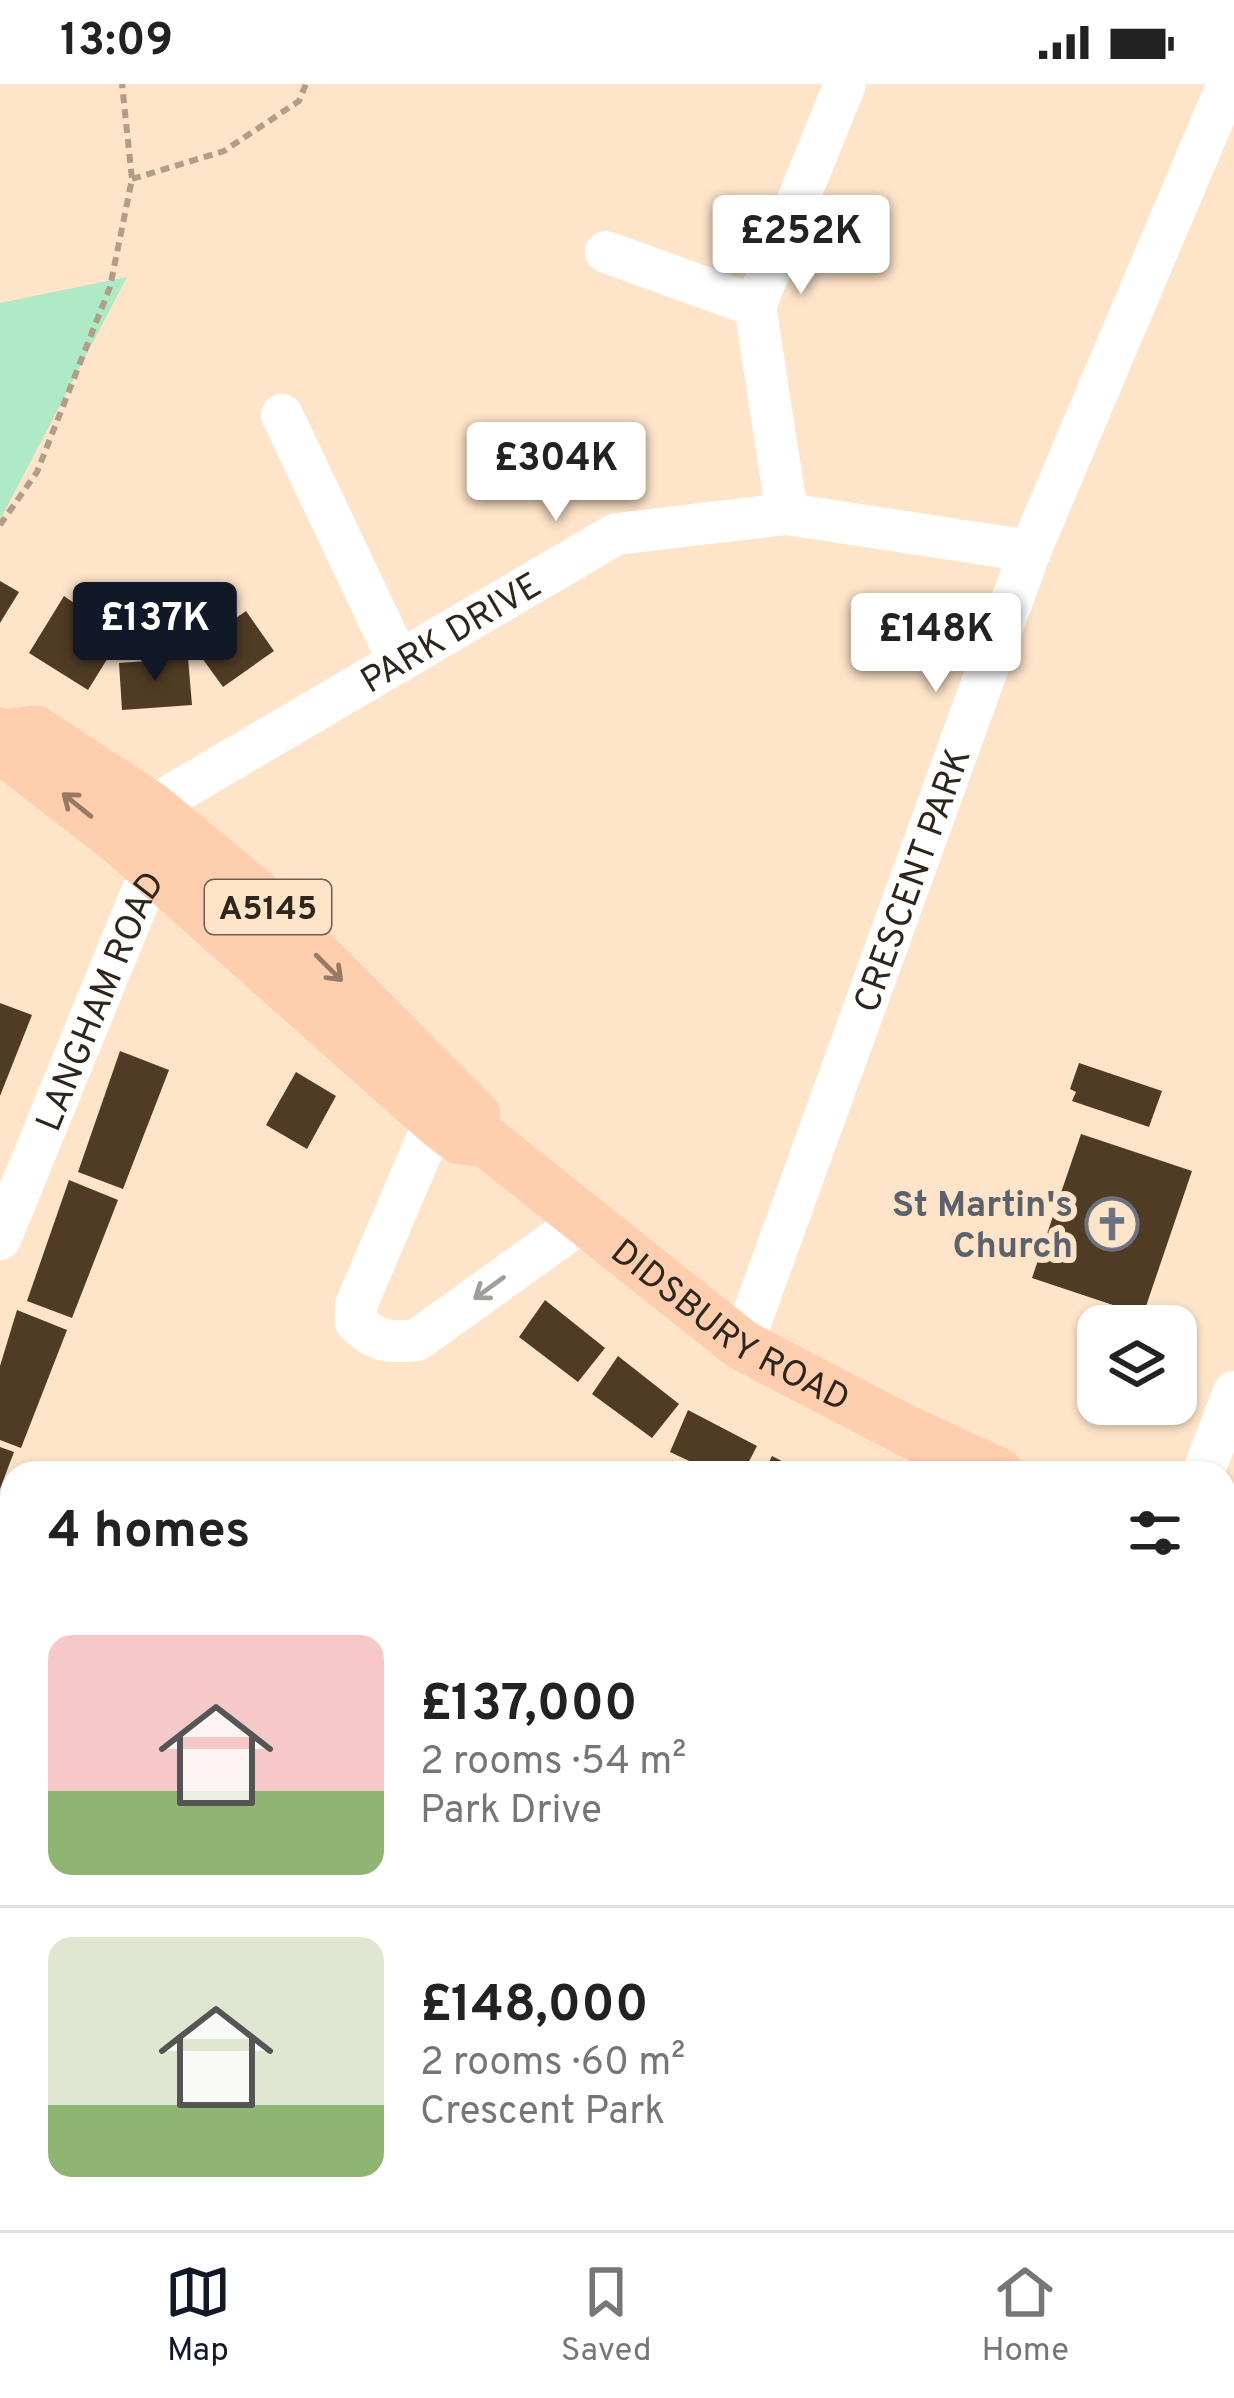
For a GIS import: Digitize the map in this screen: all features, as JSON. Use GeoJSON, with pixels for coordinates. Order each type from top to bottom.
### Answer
{"type":"FeatureCollection","features":[{"type":"Feature","properties":{"kind":"main road","name":"DIDSBURY ROAD"},"geometry":{"type":"LineString","coordinates":[[2,734],[35,731],[153,839],[439,1123],[460,1139],[487,1142]]}},
{"type":"Feature","properties":{"kind":"main road","name":"DIDSBURY ROAD"},"geometry":{"type":"LineString","coordinates":[[153,839],[251,890],[479,1119],[487,1142],[742,1345],[972,1461]]}},
{"type":"Feature","properties":{"kind":"street"},"geometry":{"type":"LineString","coordinates":[[788,514],[755,306],[845,84]]}},
{"type":"Feature","properties":{"kind":"street","name":"CRESCENT PARK"},"geometry":{"type":"LineString","coordinates":[[742,1345],[1030,550],[1228,84]]}},
{"type":"Feature","properties":{"kind":"street"},"geometry":{"type":"LineString","coordinates":[[606,252],[755,306]]}},
{"type":"Feature","properties":{"kind":"street"},"geometry":{"type":"LineString","coordinates":[[282,415],[400,662]]}},
{"type":"Feature","properties":{"kind":"street","name":"PARK DRIVE"},"geometry":{"type":"LineString","coordinates":[[153,839],[400,662],[616,534],[788,514],[1030,550]]}},
{"type":"Feature","properties":{"kind":"street","name":"LANGHAM ROAD"},"geometry":{"type":"LineString","coordinates":[[0,1239],[142,892],[153,839]]}},
{"type":"Feature","properties":{"kind":"street"},"geometry":{"type":"LineString","coordinates":[[439,1123],[356,1305],[356,1322],[368,1334],[389,1343],[417,1340],[584,1220]]}},
{"type":"Feature","properties":{"kind":"street"},"geometry":{"type":"LineString","coordinates":[[1208,1461],[1234,1392]]}},
{"type":"Feature","properties":{"kind":"path"},"geometry":{"type":"LineString","coordinates":[[0,525],[37,472],[110,287],[132,179],[122,84]]}},
{"type":"Feature","properties":{"kind":"path"},"geometry":{"type":"LineString","coordinates":[[132,179],[224,152],[299,101],[306,84]]}},
{"type":"Feature","properties":{"kind":"green space"},"geometry":{"type":"Polygon","coordinates":[[[127,277],[0,520],[0,303],[127,277]]]}},
{"type":"Feature","properties":{"kind":"building"},"geometry":{"type":"Polygon","coordinates":[[[0,581],[19,592],[0,623],[0,581]]]}},
{"type":"Feature","properties":{"kind":"building"},"geometry":{"type":"Polygon","coordinates":[[[64,596],[108,627],[101,639],[114,648],[88,690],[29,653],[64,596]]]}},
{"type":"Feature","properties":{"kind":"building"},"geometry":{"type":"Polygon","coordinates":[[[246,611],[274,651],[223,687],[194,647],[246,611]]]}},
{"type":"Feature","properties":{"kind":"building"},"geometry":{"type":"Polygon","coordinates":[[[188,658],[192,705],[122,710],[119,663],[188,658]]]}},
{"type":"Feature","properties":{"kind":"building"},"geometry":{"type":"Polygon","coordinates":[[[0,1003],[32,1015],[0,1096],[0,1003]]]}},
{"type":"Feature","properties":{"kind":"building"},"geometry":{"type":"Polygon","coordinates":[[[120,1051],[169,1070],[123,1189],[78,1172],[120,1051]]]}},
{"type":"Feature","properties":{"kind":"building"},"geometry":{"type":"Polygon","coordinates":[[[1079,1063],[1162,1091],[1149,1127],[1072,1101],[1076,1092],[1070,1089],[1079,1063]]]}},
{"type":"Feature","properties":{"kind":"building"},"geometry":{"type":"Polygon","coordinates":[[[296,1072],[336,1096],[307,1149],[266,1125],[296,1072]]]}},
{"type":"Feature","properties":{"kind":"building","name":"St Martin's Church"},"geometry":{"type":"Polygon","coordinates":[[[1081,1134],[1192,1171],[1146,1305],[1113,1305],[1032,1278],[1081,1134]]]}},
{"type":"Feature","properties":{"kind":"building"},"geometry":{"type":"Polygon","coordinates":[[[69,1180],[118,1200],[72,1318],[27,1301],[69,1180]]]}},
{"type":"Feature","properties":{"kind":"building"},"geometry":{"type":"Polygon","coordinates":[[[545,1300],[605,1348],[578,1382],[519,1337],[545,1300]]]}},
{"type":"Feature","properties":{"kind":"building"},"geometry":{"type":"Polygon","coordinates":[[[17,1310],[67,1330],[21,1448],[0,1440],[0,1366],[17,1310]]]}},
{"type":"Feature","properties":{"kind":"building"},"geometry":{"type":"Polygon","coordinates":[[[618,1356],[679,1404],[652,1438],[592,1394],[618,1356]]]}},
{"type":"Feature","properties":{"kind":"building"},"geometry":{"type":"Polygon","coordinates":[[[688,1410],[757,1446],[749,1461],[689,1461],[670,1452],[688,1410]]]}},
{"type":"Feature","properties":{"kind":"building"},"geometry":{"type":"Polygon","coordinates":[[[0,1447],[14,1452],[11,1461],[0,1461],[0,1447]]]}},
{"type":"Feature","properties":{"kind":"place","name":"St Martin's Church"},"geometry":{"type":"Point","coordinates":[1112,1224]}}]}
